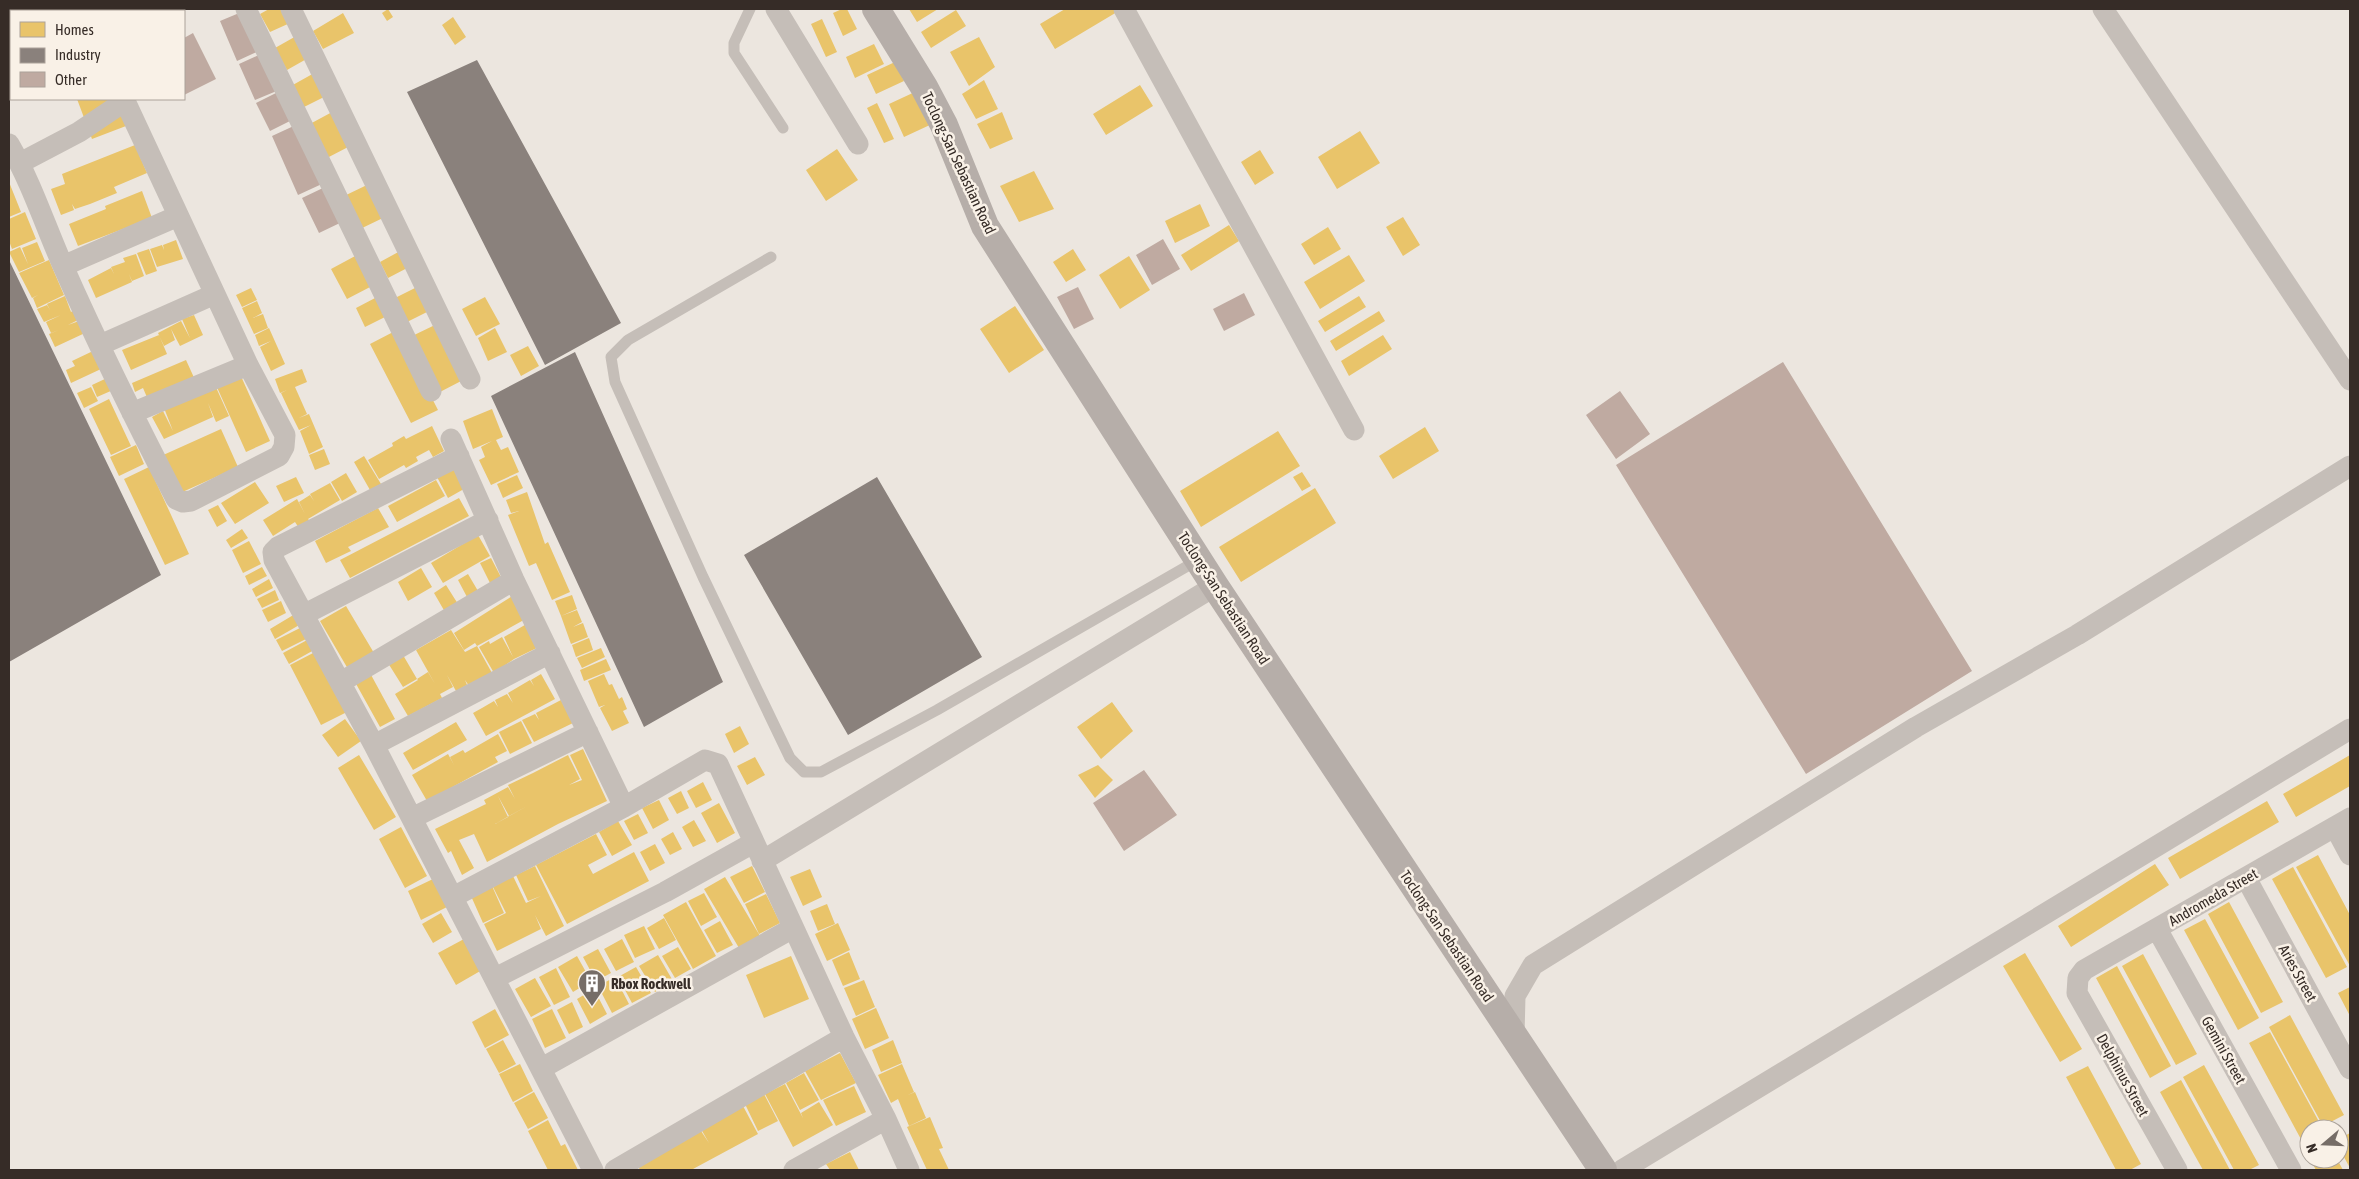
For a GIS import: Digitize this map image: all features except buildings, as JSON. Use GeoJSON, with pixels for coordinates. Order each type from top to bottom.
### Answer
{"type":"FeatureCollection","features":[{"type":"Feature","properties":{"kind":"street"},"geometry":{"type":"LineString","coordinates":[[229,9],[234,9]]}},
{"type":"Feature","properties":{"kind":"street"},"geometry":{"type":"LineString","coordinates":[[246,9],[431,391]]}},
{"type":"Feature","properties":{"kind":"street"},"geometry":{"type":"LineString","coordinates":[[291,9],[470,379]]}},
{"type":"Feature","properties":{"kind":"street"},"geometry":{"type":"LineString","coordinates":[[776,9],[858,144]]}},
{"type":"Feature","properties":{"kind":"street","name":"Toclong-San Sebastian Road"},"geometry":{"type":"LineString","coordinates":[[876,9],[924,87],[944,125],[986,226],[1198,560],[1603,1170]]}},
{"type":"Feature","properties":{"kind":"street"},"geometry":{"type":"LineString","coordinates":[[1124,9],[1354,430]]}},
{"type":"Feature","properties":{"kind":"street"},"geometry":{"type":"LineString","coordinates":[[2103,9],[2350,380]]}},
{"type":"Feature","properties":{"kind":"street"},"geometry":{"type":"LineString","coordinates":[[9,144],[20,163],[63,266],[100,345],[176,499],[183,502],[191,500],[279,456],[284,447],[285,435],[248,365],[125,101],[79,132],[20,163]]}},
{"type":"Feature","properties":{"kind":"street"},"geometry":{"type":"LineString","coordinates":[[63,266],[178,216]]}},
{"type":"Feature","properties":{"kind":"street"},"geometry":{"type":"LineString","coordinates":[[100,345],[215,294]]}},
{"type":"Feature","properties":{"kind":"street"},"geometry":{"type":"LineString","coordinates":[[132,413],[248,365]]}},
{"type":"Feature","properties":{"kind":"street"},"geometry":{"type":"LineString","coordinates":[[593,1170],[374,745],[305,614],[274,560],[273,552],[278,547],[455,447],[514,580],[624,807]]}},
{"type":"Feature","properties":{"kind":"street"},"geometry":{"type":"LineString","coordinates":[[1514,1036],[1515,996],[1533,965],[1899,738],[2077,635],[2350,466]]}},
{"type":"Feature","properties":{"kind":"street"},"geometry":{"type":"LineString","coordinates":[[305,614],[488,520]]}},
{"type":"Feature","properties":{"kind":"street"},"geometry":{"type":"LineString","coordinates":[[341,682],[514,580]]}},
{"type":"Feature","properties":{"kind":"street"},"geometry":{"type":"LineString","coordinates":[[495,978],[665,892],[758,852],[1215,586]]}},
{"type":"Feature","properties":{"kind":"street"},"geometry":{"type":"LineString","coordinates":[[374,745],[550,653]]}},
{"type":"Feature","properties":{"kind":"street"},"geometry":{"type":"LineString","coordinates":[[1622,1170],[2350,729]]}},
{"type":"Feature","properties":{"kind":"street"},"geometry":{"type":"LineString","coordinates":[[412,818],[588,732]]}},
{"type":"Feature","properties":{"kind":"street"},"geometry":{"type":"LineString","coordinates":[[453,897],[624,807],[705,760],[718,764],[844,1037],[909,1170]]}},
{"type":"Feature","properties":{"kind":"street"},"geometry":{"type":"LineString","coordinates":[[2343,823],[2350,855]]}},
{"type":"Feature","properties":{"kind":"street","name":"Andromeda Street"},"geometry":{"type":"LineString","coordinates":[[2078,978],[2084,970],[2343,823]]}},
{"type":"Feature","properties":{"kind":"street","name":"Aries Street"},"geometry":{"type":"LineString","coordinates":[[2246,878],[2350,1069]]}},
{"type":"Feature","properties":{"kind":"street"},"geometry":{"type":"LineString","coordinates":[[542,1068],[793,928]]}},
{"type":"Feature","properties":{"kind":"street","name":"Gemini Street"},"geometry":{"type":"LineString","coordinates":[[2157,929],[2291,1170]]}},
{"type":"Feature","properties":{"kind":"street","name":"Delphinus Street"},"geometry":{"type":"LineString","coordinates":[[2078,978],[2077,993],[2177,1170]]}},
{"type":"Feature","properties":{"kind":"street"},"geometry":{"type":"LineString","coordinates":[[615,1170],[844,1037]]}},
{"type":"Feature","properties":{"kind":"street"},"geometry":{"type":"LineString","coordinates":[[794,1170],[886,1120]]}},
{"type":"Feature","properties":{"kind":"lane"},"geometry":{"type":"LineString","coordinates":[[750,9],[734,42],[734,53],[782,128]]}},
{"type":"Feature","properties":{"kind":"lane"},"geometry":{"type":"LineString","coordinates":[[770,257],[628,340],[611,357],[615,382],[703,578],[790,758],[804,772],[822,772],[937,710],[1198,560]]}},
{"type":"Feature","properties":{"kind":"place","name":"Rbox Rockwell"},"geometry":{"type":"Point","coordinates":[592,1007]}}]}
